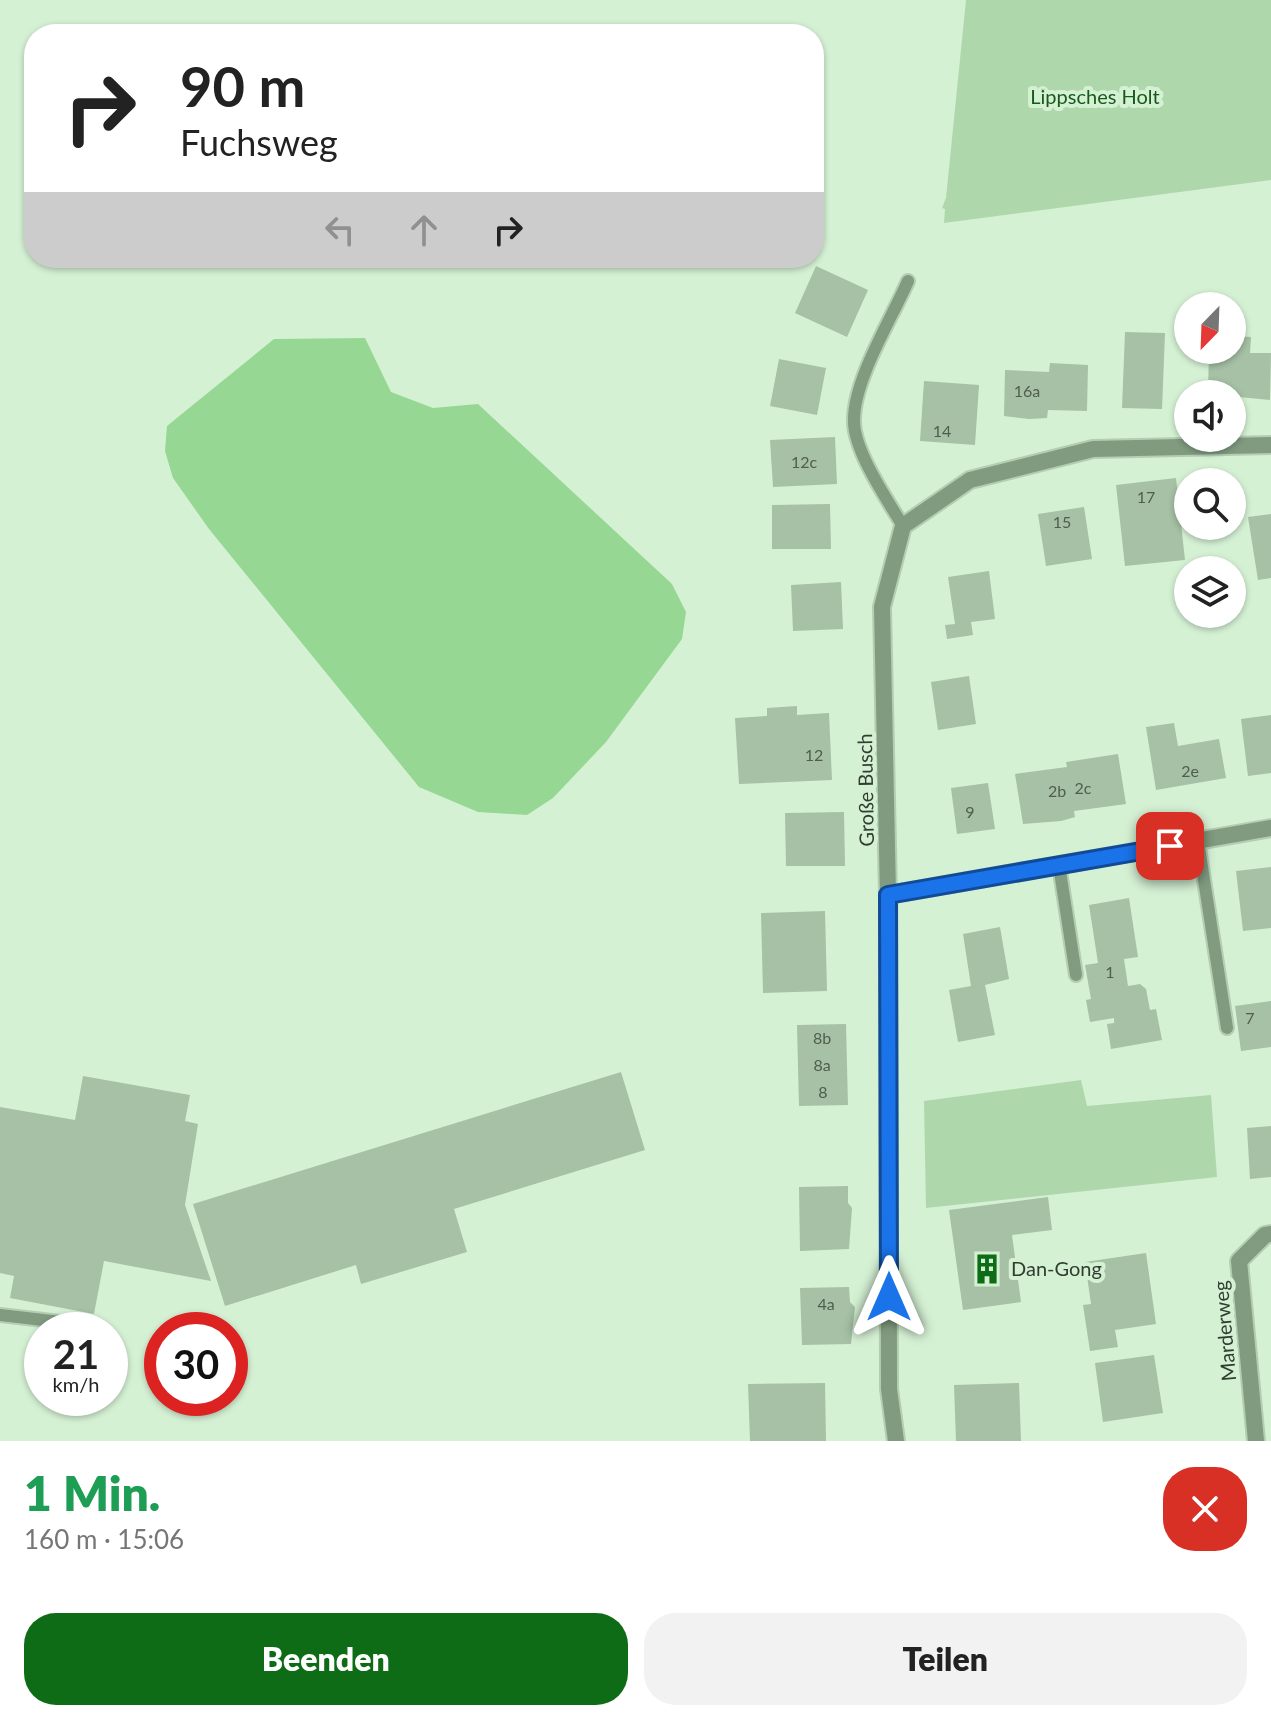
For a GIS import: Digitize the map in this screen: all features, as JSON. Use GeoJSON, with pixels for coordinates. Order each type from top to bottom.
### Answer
{"type":"FeatureCollection","features":[{"type":"Feature","properties":{"kind":"street"},"geometry":{"type":"LineString","coordinates":[[903,526],[970,480],[1093,449],[1271,445]]}},
{"type":"Feature","properties":{"kind":"street","name":"Große Busch"},"geometry":{"type":"LineString","coordinates":[[896,1441],[889,1389],[888,895],[882,607],[903,526]]}},
{"type":"Feature","properties":{"kind":"street"},"geometry":{"type":"LineString","coordinates":[[888,895],[1271,828]]}},
{"type":"Feature","properties":{"kind":"street","name":"Marderweg"},"geometry":{"type":"LineString","coordinates":[[1256,1441],[1239,1261],[1265,1235],[1271,1234]]}},
{"type":"Feature","properties":{"kind":"lane"},"geometry":{"type":"LineString","coordinates":[[903,526],[870,472],[853,422],[859,389],[908,281]]}},
{"type":"Feature","properties":{"kind":"lane"},"geometry":{"type":"LineString","coordinates":[[1198,841],[1227,1028]]}},
{"type":"Feature","properties":{"kind":"lane"},"geometry":{"type":"LineString","coordinates":[[1059,865],[1076,975]]}},
{"type":"Feature","properties":{"kind":"lane"},"geometry":{"type":"LineString","coordinates":[[0,1315],[24,1318]]}},
{"type":"Feature","properties":{"kind":"green space","name":"Lippsches Holt"},"geometry":{"type":"Polygon","coordinates":[[[966,0],[1271,0],[1271,180],[944,223],[945,209],[942,208],[946,198],[966,0]]]}},
{"type":"Feature","properties":{"kind":"green space"},"geometry":{"type":"Polygon","coordinates":[[[1081,1080],[1087,1106],[1211,1095],[1217,1177],[926,1208],[924,1101],[1081,1080]]]}},
{"type":"Feature","properties":{"kind":"shaded area"},"geometry":{"type":"Polygon","coordinates":[[[365,338],[391,392],[433,408],[478,404],[672,584],[686,612],[682,639],[606,742],[553,798],[527,815],[478,812],[419,787],[209,529],[173,478],[165,451],[167,426],[274,339],[365,338]]]}},
{"type":"Feature","properties":{"kind":"building"},"geometry":{"type":"Polygon","coordinates":[[[815,268],[868,290],[847,337],[795,313],[815,268]]]}},
{"type":"Feature","properties":{"kind":"building"},"geometry":{"type":"Polygon","coordinates":[[[1125,332],[1165,333],[1162,409],[1122,408],[1125,332]]]}},
{"type":"Feature","properties":{"kind":"building"},"geometry":{"type":"Polygon","coordinates":[[[1246,337],[1251,337],[1250,353],[1271,353],[1270,400],[1246,398],[1246,380],[1208,380],[1209,364],[1246,364],[1246,337]]]}},
{"type":"Feature","properties":{"kind":"building"},"geometry":{"type":"Polygon","coordinates":[[[779,359],[826,368],[817,415],[770,406],[779,359]]]}},
{"type":"Feature","properties":{"kind":"building"},"geometry":{"type":"Polygon","coordinates":[[[1050,363],[1088,365],[1087,411],[1048,410],[1047,418],[1004,416],[1005,370],[1049,372],[1050,363]]]}},
{"type":"Feature","properties":{"kind":"building"},"geometry":{"type":"Polygon","coordinates":[[[924,381],[979,385],[975,445],[920,441],[924,381]]]}},
{"type":"Feature","properties":{"kind":"building"},"geometry":{"type":"Polygon","coordinates":[[[835,437],[837,484],[773,487],[770,440],[835,437]]]}},
{"type":"Feature","properties":{"kind":"building"},"geometry":{"type":"Polygon","coordinates":[[[1174,478],[1174,540],[1183,540],[1185,556],[1174,556],[1174,561],[1125,566],[1116,485],[1174,478]]]}},
{"type":"Feature","properties":{"kind":"building"},"geometry":{"type":"Polygon","coordinates":[[[830,504],[831,549],[772,549],[772,505],[830,504]]]}},
{"type":"Feature","properties":{"kind":"building"},"geometry":{"type":"Polygon","coordinates":[[[1084,507],[1092,559],[1046,566],[1038,514],[1084,507]]]}},
{"type":"Feature","properties":{"kind":"building"},"geometry":{"type":"Polygon","coordinates":[[[1271,514],[1271,578],[1258,580],[1248,517],[1271,514]]]}},
{"type":"Feature","properties":{"kind":"building"},"geometry":{"type":"Polygon","coordinates":[[[989,571],[995,619],[971,622],[973,635],[947,639],[945,625],[955,624],[948,577],[989,571]]]}},
{"type":"Feature","properties":{"kind":"building"},"geometry":{"type":"Polygon","coordinates":[[[841,582],[843,629],[793,631],[791,585],[841,582]]]}},
{"type":"Feature","properties":{"kind":"building"},"geometry":{"type":"Polygon","coordinates":[[[969,676],[976,724],[938,730],[931,682],[969,676]]]}},
{"type":"Feature","properties":{"kind":"building"},"geometry":{"type":"Polygon","coordinates":[[[797,706],[797,715],[829,713],[832,780],[739,784],[735,718],[767,716],[767,708],[797,706]]]}},
{"type":"Feature","properties":{"kind":"building"},"geometry":{"type":"Polygon","coordinates":[[[1271,715],[1271,773],[1248,776],[1241,719],[1271,715]]]}},
{"type":"Feature","properties":{"kind":"building"},"geometry":{"type":"Polygon","coordinates":[[[1174,723],[1178,746],[1219,739],[1226,778],[1156,790],[1146,727],[1174,723]]]}},
{"type":"Feature","properties":{"kind":"building"},"geometry":{"type":"Polygon","coordinates":[[[1118,754],[1126,804],[1074,811],[1075,817],[1061,821],[1023,824],[1015,774],[1067,767],[1066,762],[1118,754]]]}},
{"type":"Feature","properties":{"kind":"building"},"geometry":{"type":"Polygon","coordinates":[[[988,783],[995,829],[957,834],[951,788],[988,783]]]}},
{"type":"Feature","properties":{"kind":"building"},"geometry":{"type":"Polygon","coordinates":[[[844,812],[845,866],[786,866],[785,813],[844,812]]]}},
{"type":"Feature","properties":{"kind":"building"},"geometry":{"type":"Polygon","coordinates":[[[1271,867],[1271,928],[1243,931],[1236,871],[1271,867]]]}},
{"type":"Feature","properties":{"kind":"building"},"geometry":{"type":"Polygon","coordinates":[[[1129,898],[1138,957],[1124,959],[1128,986],[1140,984],[1146,989],[1150,1010],[1156,1009],[1162,1040],[1111,1049],[1107,1024],[1114,1023],[1114,1018],[1090,1022],[1086,1000],[1091,999],[1085,965],[1098,963],[1089,905],[1129,898]]]}},
{"type":"Feature","properties":{"kind":"building"},"geometry":{"type":"Polygon","coordinates":[[[825,911],[827,991],[763,993],[761,913],[825,911]]]}},
{"type":"Feature","properties":{"kind":"building"},"geometry":{"type":"Polygon","coordinates":[[[1000,927],[1009,979],[985,985],[995,1035],[958,1042],[949,990],[971,986],[963,934],[1000,927]]]}},
{"type":"Feature","properties":{"kind":"building"},"geometry":{"type":"Polygon","coordinates":[[[1271,1001],[1271,1047],[1241,1051],[1235,1006],[1271,1001]]]}},
{"type":"Feature","properties":{"kind":"building"},"geometry":{"type":"Polygon","coordinates":[[[846,1024],[848,1105],[799,1106],[797,1025],[846,1024]]]}},
{"type":"Feature","properties":{"kind":"building"},"geometry":{"type":"Polygon","coordinates":[[[621,1072],[645,1150],[454,1209],[467,1252],[361,1284],[356,1265],[225,1306],[193,1204],[621,1072]]]}},
{"type":"Feature","properties":{"kind":"building"},"geometry":{"type":"Polygon","coordinates":[[[83,1076],[190,1095],[185,1121],[198,1124],[185,1205],[211,1281],[104,1261],[94,1312],[10,1298],[14,1276],[0,1273],[0,1107],[75,1120],[83,1076]]]}},
{"type":"Feature","properties":{"kind":"building"},"geometry":{"type":"Polygon","coordinates":[[[1271,1126],[1271,1177],[1250,1179],[1247,1128],[1271,1126]]]}},
{"type":"Feature","properties":{"kind":"building"},"geometry":{"type":"Polygon","coordinates":[[[848,1186],[848,1203],[852,1208],[849,1249],[800,1251],[799,1187],[848,1186]]]}},
{"type":"Feature","properties":{"kind":"building","name":"Dan-Gong"},"geometry":{"type":"Polygon","coordinates":[[[1048,1197],[1052,1230],[1012,1235],[1021,1302],[963,1310],[949,1210],[1048,1197]]]}},
{"type":"Feature","properties":{"kind":"building"},"geometry":{"type":"Polygon","coordinates":[[[1146,1253],[1156,1324],[1115,1330],[1118,1347],[1090,1351],[1083,1305],[1091,1304],[1085,1262],[1146,1253]]]}},
{"type":"Feature","properties":{"kind":"building"},"geometry":{"type":"Polygon","coordinates":[[[849,1287],[850,1302],[855,1307],[851,1344],[802,1345],[800,1288],[849,1287]]]}},
{"type":"Feature","properties":{"kind":"building"},"geometry":{"type":"Polygon","coordinates":[[[1154,1355],[1163,1413],[1103,1422],[1095,1363],[1154,1355]]]}},
{"type":"Feature","properties":{"kind":"building"},"geometry":{"type":"Polygon","coordinates":[[[825,1383],[826,1441],[750,1441],[748,1384],[825,1383]]]}},
{"type":"Feature","properties":{"kind":"building"},"geometry":{"type":"Polygon","coordinates":[[[1019,1383],[1021,1441],[956,1441],[954,1385],[1019,1383]]]}},
{"type":"Feature","properties":{"kind":"place","name":"Dan-Gong"},"geometry":{"type":"Point","coordinates":[987,1269]}},
{"type":"Feature","properties":{"kind":"route"},"geometry":{"type":"LineString","coordinates":[[889,1297],[888,895],[1170,846]]}}]}
